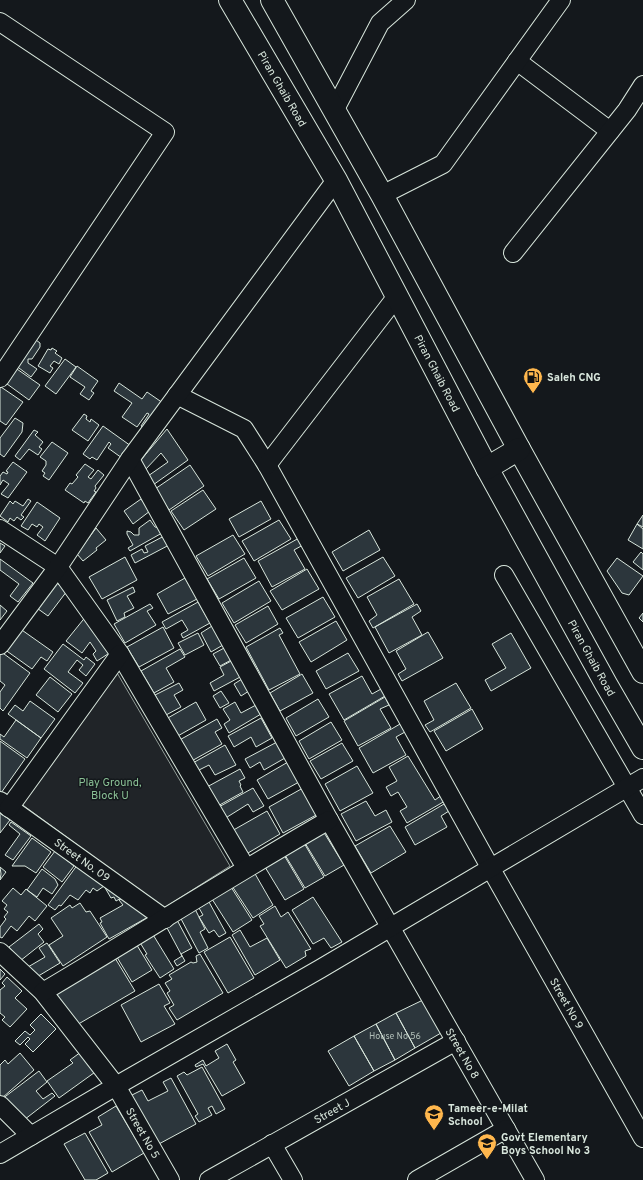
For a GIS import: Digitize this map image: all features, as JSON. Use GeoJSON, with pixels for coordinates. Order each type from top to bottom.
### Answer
{"type":"FeatureCollection","features":[{"type":"Feature","properties":{"kind":"main road","name":"Piran Ghaib Road"},"geometry":{"type":"LineString","coordinates":[[230,0],[336,180],[487,468],[643,748]]}},
{"type":"Feature","properties":{"kind":"main road"},"geometry":{"type":"LineString","coordinates":[[272,0],[382,195],[519,449],[641,663]]}},
{"type":"Feature","properties":{"kind":"main road"},"geometry":{"type":"LineString","coordinates":[[310,136],[337,116]]}},
{"type":"Feature","properties":{"kind":"main road"},"geometry":{"type":"LineString","coordinates":[[487,468],[519,449]]}},
{"type":"Feature","properties":{"kind":"street"},"geometry":{"type":"LineString","coordinates":[[337,116],[380,23],[406,0]]}},
{"type":"Feature","properties":{"kind":"street"},"geometry":{"type":"LineString","coordinates":[[382,195],[443,164],[561,0]]}},
{"type":"Feature","properties":{"kind":"street"},"geometry":{"type":"LineString","coordinates":[[0,22],[164,132],[0,378]]}},
{"type":"Feature","properties":{"kind":"street"},"geometry":{"type":"LineString","coordinates":[[517,61],[610,131]]}},
{"type":"Feature","properties":{"kind":"street"},"geometry":{"type":"LineString","coordinates":[[514,253],[627,110],[643,85]]}},
{"type":"Feature","properties":{"kind":"street"},"geometry":{"type":"LineString","coordinates":[[0,645],[58,567],[130,459],[336,180]]}},
{"type":"Feature","properties":{"kind":"street"},"geometry":{"type":"LineString","coordinates":[[267,465],[397,296]]}},
{"type":"Feature","properties":{"kind":"street","name":"Street No 9"},"geometry":{"type":"LineString","coordinates":[[177,394],[244,429],[267,465],[491,869],[643,1138]]}},
{"type":"Feature","properties":{"kind":"street","name":"Street No 8"},"geometry":{"type":"LineString","coordinates":[[130,459],[329,820],[535,1180]]}},
{"type":"Feature","properties":{"kind":"street"},"geometry":{"type":"LineString","coordinates":[[0,529],[58,567],[120,654],[246,868]]}},
{"type":"Feature","properties":{"kind":"street"},"geometry":{"type":"LineString","coordinates":[[504,575],[643,815]]}},
{"type":"Feature","properties":{"kind":"street"},"geometry":{"type":"LineString","coordinates":[[4,804],[120,654]]}},
{"type":"Feature","properties":{"kind":"street"},"geometry":{"type":"LineString","coordinates":[[0,1154],[320,969],[643,778]]}},
{"type":"Feature","properties":{"kind":"street","name":"Street No. 09"},"geometry":{"type":"LineString","coordinates":[[4,804],[165,919]]}},
{"type":"Feature","properties":{"kind":"street"},"geometry":{"type":"LineString","coordinates":[[43,992],[165,919],[246,868],[329,820]]}},
{"type":"Feature","properties":{"kind":"street","name":"Street No 5"},"geometry":{"type":"LineString","coordinates":[[0,952],[43,992],[116,1086],[170,1180]]}},
{"type":"Feature","properties":{"kind":"street","name":"Street J"},"geometry":{"type":"LineString","coordinates":[[208,1180],[456,1041]]}},
{"type":"Feature","properties":{"kind":"street"},"geometry":{"type":"LineString","coordinates":[[0,1105],[31,1136]]}},
{"type":"Feature","properties":{"kind":"street"},"geometry":{"type":"LineString","coordinates":[[417,1180],[506,1129]]}},
{"type":"Feature","properties":{"kind":"street"},"geometry":{"type":"LineString","coordinates":[[272,1144],[293,1180]]}},
{"type":"Feature","properties":{"kind":"green space","name":"Play Ground, Block U"},"geometry":{"type":"Polygon","coordinates":[[[116,671],[230,866],[164,908],[20,803],[116,671]]]}},
{"type":"Feature","properties":{"kind":"building"},"geometry":{"type":"Polygon","coordinates":[[[32,337],[40,343],[40,347],[32,359],[28,359],[28,363],[37,369],[31,377],[15,365],[32,337]]]}},
{"type":"Feature","properties":{"kind":"building"},"geometry":{"type":"Polygon","coordinates":[[[52,348],[57,351],[55,353],[62,358],[59,364],[54,361],[50,366],[53,368],[50,373],[38,366],[48,349],[51,350],[52,348]]]}},
{"type":"Feature","properties":{"kind":"building"},"geometry":{"type":"Polygon","coordinates":[[[65,359],[76,367],[56,394],[45,386],[65,359]]]}},
{"type":"Feature","properties":{"kind":"building"},"geometry":{"type":"Polygon","coordinates":[[[77,366],[98,381],[91,391],[94,393],[89,400],[80,394],[85,387],[70,377],[77,366]]]}},
{"type":"Feature","properties":{"kind":"building"},"geometry":{"type":"Polygon","coordinates":[[[14,367],[40,385],[29,400],[3,381],[14,367]]]}},
{"type":"Feature","properties":{"kind":"building"},"geometry":{"type":"Polygon","coordinates":[[[119,383],[142,399],[147,392],[163,403],[145,429],[141,426],[149,414],[147,413],[137,427],[122,417],[132,403],[114,391],[119,383]]]}},
{"type":"Feature","properties":{"kind":"building"},"geometry":{"type":"Polygon","coordinates":[[[1,387],[23,402],[6,425],[0,421],[1,387]]]}},
{"type":"Feature","properties":{"kind":"building"},"geometry":{"type":"Polygon","coordinates":[[[84,414],[87,416],[86,419],[90,422],[91,419],[99,425],[88,441],[72,430],[84,414]]]}},
{"type":"Feature","properties":{"kind":"building"},"geometry":{"type":"Polygon","coordinates":[[[15,418],[23,423],[22,432],[4,457],[0,454],[0,438],[15,418]]]}},
{"type":"Feature","properties":{"kind":"building"},"geometry":{"type":"Polygon","coordinates":[[[103,426],[131,446],[122,458],[108,448],[111,444],[109,442],[97,460],[92,457],[90,459],[83,454],[103,426]]]}},
{"type":"Feature","properties":{"kind":"building"},"geometry":{"type":"Polygon","coordinates":[[[167,429],[188,460],[153,485],[148,476],[168,462],[161,453],[145,470],[140,461],[167,429]]]}},
{"type":"Feature","properties":{"kind":"building"},"geometry":{"type":"Polygon","coordinates":[[[34,430],[38,432],[35,435],[43,442],[39,447],[42,449],[38,455],[29,449],[20,460],[15,456],[34,430]]]}},
{"type":"Feature","properties":{"kind":"building"},"geometry":{"type":"Polygon","coordinates":[[[52,442],[68,453],[49,480],[43,476],[45,473],[42,471],[46,465],[46,461],[40,457],[52,442]]]}},
{"type":"Feature","properties":{"kind":"building"},"geometry":{"type":"Polygon","coordinates":[[[13,462],[27,472],[8,498],[1,494],[9,484],[3,480],[0,485],[0,476],[3,472],[7,474],[8,472],[6,471],[13,462]]]}},
{"type":"Feature","properties":{"kind":"building"},"geometry":{"type":"Polygon","coordinates":[[[85,464],[94,470],[88,477],[91,479],[98,470],[104,475],[95,486],[96,488],[94,491],[96,492],[88,503],[85,501],[84,503],[65,490],[70,483],[72,484],[78,477],[76,475],[85,464]]]}},
{"type":"Feature","properties":{"kind":"building"},"geometry":{"type":"Polygon","coordinates":[[[190,465],[204,486],[169,510],[155,489],[190,465]]]}},
{"type":"Feature","properties":{"kind":"building"},"geometry":{"type":"Polygon","coordinates":[[[203,490],[216,509],[184,530],[171,511],[203,490]]]}},
{"type":"Feature","properties":{"kind":"building"},"geometry":{"type":"Polygon","coordinates":[[[28,499],[31,501],[21,515],[24,517],[21,520],[17,517],[14,521],[10,518],[8,522],[0,516],[10,501],[13,504],[15,501],[23,506],[28,499]]]}},
{"type":"Feature","properties":{"kind":"building"},"geometry":{"type":"Polygon","coordinates":[[[141,499],[150,511],[133,524],[124,511],[141,499]]]}},
{"type":"Feature","properties":{"kind":"building"},"geometry":{"type":"Polygon","coordinates":[[[261,501],[271,519],[239,537],[229,519],[261,501]]]}},
{"type":"Feature","properties":{"kind":"building"},"geometry":{"type":"Polygon","coordinates":[[[37,502],[60,518],[45,541],[37,535],[43,527],[39,524],[37,527],[32,524],[28,530],[21,526],[37,502]]]}},
{"type":"Feature","properties":{"kind":"building"},"geometry":{"type":"Polygon","coordinates":[[[643,515],[643,527],[637,524],[643,515]]]}},
{"type":"Feature","properties":{"kind":"building"},"geometry":{"type":"Polygon","coordinates":[[[150,520],[155,527],[160,528],[162,533],[130,551],[128,548],[133,545],[127,531],[134,535],[139,535],[139,528],[150,520]]]}},
{"type":"Feature","properties":{"kind":"building"},"geometry":{"type":"Polygon","coordinates":[[[279,520],[291,539],[254,561],[242,541],[279,520]]]}},
{"type":"Feature","properties":{"kind":"building"},"geometry":{"type":"Polygon","coordinates":[[[637,524],[643,529],[643,549],[628,540],[637,524]]]}},
{"type":"Feature","properties":{"kind":"building"},"geometry":{"type":"Polygon","coordinates":[[[96,528],[106,540],[96,548],[97,550],[83,561],[77,554],[96,528]]]}},
{"type":"Feature","properties":{"kind":"building"},"geometry":{"type":"Polygon","coordinates":[[[369,530],[380,550],[343,571],[332,552],[369,530]]]}},
{"type":"Feature","properties":{"kind":"building"},"geometry":{"type":"Polygon","coordinates":[[[166,535],[171,544],[135,563],[131,555],[142,549],[144,553],[148,552],[145,546],[166,535]]]}},
{"type":"Feature","properties":{"kind":"building"},"geometry":{"type":"Polygon","coordinates":[[[233,535],[245,554],[208,576],[196,556],[233,535]]]}},
{"type":"Feature","properties":{"kind":"building"},"geometry":{"type":"Polygon","coordinates":[[[299,538],[303,545],[294,550],[305,569],[272,587],[258,561],[299,538]]]}},
{"type":"Feature","properties":{"kind":"building"},"geometry":{"type":"Polygon","coordinates":[[[0,543],[5,546],[0,553],[0,543]]]}},
{"type":"Feature","properties":{"kind":"building"},"geometry":{"type":"Polygon","coordinates":[[[641,552],[643,554],[643,570],[633,562],[641,552]]]}},
{"type":"Feature","properties":{"kind":"building"},"geometry":{"type":"Polygon","coordinates":[[[125,557],[137,580],[102,599],[89,577],[125,557]]]}},
{"type":"Feature","properties":{"kind":"building"},"geometry":{"type":"Polygon","coordinates":[[[383,557],[395,576],[358,598],[346,578],[383,557]]]}},
{"type":"Feature","properties":{"kind":"building"},"geometry":{"type":"Polygon","coordinates":[[[244,558],[256,578],[219,599],[207,579],[244,558]]]}},
{"type":"Feature","properties":{"kind":"building"},"geometry":{"type":"Polygon","coordinates":[[[617,558],[643,576],[629,595],[622,593],[607,571],[617,558]]]}},
{"type":"Feature","properties":{"kind":"building"},"geometry":{"type":"Polygon","coordinates":[[[0,559],[33,583],[18,602],[10,596],[19,584],[0,570],[0,559]]]}},
{"type":"Feature","properties":{"kind":"building"},"geometry":{"type":"Polygon","coordinates":[[[307,569],[319,589],[282,610],[270,591],[307,569]]]}},
{"type":"Feature","properties":{"kind":"building"},"geometry":{"type":"Polygon","coordinates":[[[185,578],[197,599],[168,614],[157,594],[185,578]]]}},
{"type":"Feature","properties":{"kind":"building"},"geometry":{"type":"Polygon","coordinates":[[[399,579],[414,604],[373,628],[369,621],[377,615],[367,597],[399,579]]]}},
{"type":"Feature","properties":{"kind":"building"},"geometry":{"type":"Polygon","coordinates":[[[53,580],[67,591],[48,616],[34,606],[53,580]]]}},
{"type":"Feature","properties":{"kind":"building"},"geometry":{"type":"Polygon","coordinates":[[[259,581],[271,601],[234,623],[222,603],[259,581]]]}},
{"type":"Feature","properties":{"kind":"building"},"geometry":{"type":"Polygon","coordinates":[[[133,587],[135,592],[127,596],[134,608],[124,613],[125,617],[117,621],[107,600],[133,587]]]}},
{"type":"Feature","properties":{"kind":"building"},"geometry":{"type":"Polygon","coordinates":[[[323,597],[335,617],[298,638],[286,618],[323,597]]]}},
{"type":"Feature","properties":{"kind":"building"},"geometry":{"type":"Polygon","coordinates":[[[198,602],[210,623],[183,638],[181,634],[188,630],[182,620],[166,629],[162,622],[198,602]]]}},
{"type":"Feature","properties":{"kind":"building"},"geometry":{"type":"Polygon","coordinates":[[[150,604],[153,608],[147,611],[156,625],[125,643],[114,624],[150,604]]]}},
{"type":"Feature","properties":{"kind":"building"},"geometry":{"type":"Polygon","coordinates":[[[417,604],[421,611],[412,617],[422,635],[389,653],[375,627],[417,604]]]}},
{"type":"Feature","properties":{"kind":"building"},"geometry":{"type":"Polygon","coordinates":[[[0,605],[7,611],[0,620],[0,605]]]}},
{"type":"Feature","properties":{"kind":"building"},"geometry":{"type":"Polygon","coordinates":[[[268,606],[278,624],[246,643],[235,625],[268,606]]]}},
{"type":"Feature","properties":{"kind":"building"},"geometry":{"type":"Polygon","coordinates":[[[643,613],[643,622],[639,618],[643,613]]]}},
{"type":"Feature","properties":{"kind":"building"},"geometry":{"type":"Polygon","coordinates":[[[87,615],[111,652],[97,661],[93,654],[96,651],[90,642],[82,653],[66,641],[87,615]]]}},
{"type":"Feature","properties":{"kind":"building"},"geometry":{"type":"Polygon","coordinates":[[[336,621],[347,640],[311,662],[299,642],[336,621]]]}},
{"type":"Feature","properties":{"kind":"building"},"geometry":{"type":"Polygon","coordinates":[[[212,626],[223,645],[211,652],[201,633],[212,626]]]}},
{"type":"Feature","properties":{"kind":"building"},"geometry":{"type":"Polygon","coordinates":[[[163,627],[174,648],[139,667],[127,647],[163,627]]]}},
{"type":"Feature","properties":{"kind":"building"},"geometry":{"type":"Polygon","coordinates":[[[19,628],[53,652],[47,661],[41,657],[32,669],[4,649],[19,628]]]}},
{"type":"Feature","properties":{"kind":"building"},"geometry":{"type":"Polygon","coordinates":[[[280,628],[283,633],[279,635],[300,674],[269,690],[246,647],[280,628]]]}},
{"type":"Feature","properties":{"kind":"building"},"geometry":{"type":"Polygon","coordinates":[[[428,632],[443,658],[402,681],[398,674],[406,669],[396,651],[428,632]]]}},
{"type":"Feature","properties":{"kind":"building"},"geometry":{"type":"Polygon","coordinates":[[[198,633],[204,645],[185,655],[178,643],[198,633]]]}},
{"type":"Feature","properties":{"kind":"building"},"geometry":{"type":"Polygon","coordinates":[[[511,633],[531,668],[491,691],[485,680],[506,668],[492,644],[511,633]]]}},
{"type":"Feature","properties":{"kind":"building"},"geometry":{"type":"Polygon","coordinates":[[[63,644],[84,660],[86,657],[95,664],[86,676],[79,670],[83,665],[77,660],[68,672],[83,683],[75,693],[44,669],[63,644]]]}},
{"type":"Feature","properties":{"kind":"building"},"geometry":{"type":"Polygon","coordinates":[[[226,647],[233,659],[220,666],[213,654],[226,647]]]}},
{"type":"Feature","properties":{"kind":"building"},"geometry":{"type":"Polygon","coordinates":[[[180,649],[185,657],[166,668],[174,682],[154,693],[141,671],[180,649]]]}},
{"type":"Feature","properties":{"kind":"building"},"geometry":{"type":"Polygon","coordinates":[[[0,651],[30,673],[3,711],[0,708],[0,692],[5,685],[0,681],[0,651]]]}},
{"type":"Feature","properties":{"kind":"building"},"geometry":{"type":"Polygon","coordinates":[[[348,653],[359,671],[326,689],[316,671],[348,653]]]}},
{"type":"Feature","properties":{"kind":"building"},"geometry":{"type":"Polygon","coordinates":[[[233,660],[242,676],[214,691],[210,683],[224,675],[220,667],[233,660]]]}},
{"type":"Feature","properties":{"kind":"building"},"geometry":{"type":"Polygon","coordinates":[[[302,674],[313,693],[280,711],[270,693],[302,674]]]}},
{"type":"Feature","properties":{"kind":"building"},"geometry":{"type":"Polygon","coordinates":[[[362,676],[372,694],[381,689],[385,696],[344,720],[329,694],[362,676]]]}},
{"type":"Feature","properties":{"kind":"building"},"geometry":{"type":"Polygon","coordinates":[[[50,677],[72,694],[58,712],[36,695],[50,677]]]}},
{"type":"Feature","properties":{"kind":"building"},"geometry":{"type":"Polygon","coordinates":[[[242,679],[249,691],[241,696],[234,684],[242,679]]]}},
{"type":"Feature","properties":{"kind":"building"},"geometry":{"type":"Polygon","coordinates":[[[179,683],[183,690],[174,695],[181,707],[166,715],[155,695],[179,683]]]}},
{"type":"Feature","properties":{"kind":"building"},"geometry":{"type":"Polygon","coordinates":[[[456,683],[471,708],[430,732],[425,725],[434,720],[424,701],[456,683]]]}},
{"type":"Feature","properties":{"kind":"building"},"geometry":{"type":"Polygon","coordinates":[[[221,691],[229,703],[220,708],[213,696],[221,691]]]}},
{"type":"Feature","properties":{"kind":"building"},"geometry":{"type":"Polygon","coordinates":[[[385,697],[389,705],[380,709],[391,728],[358,746],[344,721],[385,697]]]}},
{"type":"Feature","properties":{"kind":"building"},"geometry":{"type":"Polygon","coordinates":[[[318,699],[329,717],[296,736],[286,718],[318,699]]]}},
{"type":"Feature","properties":{"kind":"building"},"geometry":{"type":"Polygon","coordinates":[[[30,701],[55,719],[41,738],[8,714],[15,705],[23,711],[30,701]]]}},
{"type":"Feature","properties":{"kind":"building"},"geometry":{"type":"Polygon","coordinates":[[[196,702],[206,720],[176,737],[166,719],[196,702]]]}},
{"type":"Feature","properties":{"kind":"building"},"geometry":{"type":"Polygon","coordinates":[[[235,702],[241,713],[256,705],[261,714],[229,733],[224,724],[230,720],[223,709],[235,702]]]}},
{"type":"Feature","properties":{"kind":"building"},"geometry":{"type":"Polygon","coordinates":[[[472,709],[483,729],[446,751],[434,731],[472,709]]]}},
{"type":"Feature","properties":{"kind":"building"},"geometry":{"type":"Polygon","coordinates":[[[261,718],[272,738],[256,747],[251,737],[234,747],[228,736],[261,718]]]}},
{"type":"Feature","properties":{"kind":"building"},"geometry":{"type":"Polygon","coordinates":[[[217,719],[222,728],[215,732],[222,744],[188,763],[176,742],[217,719]]]}},
{"type":"Feature","properties":{"kind":"building"},"geometry":{"type":"Polygon","coordinates":[[[16,720],[41,738],[27,758],[0,739],[0,734],[4,737],[16,720]]]}},
{"type":"Feature","properties":{"kind":"building"},"geometry":{"type":"Polygon","coordinates":[[[331,722],[342,740],[309,759],[299,741],[331,722]]]}},
{"type":"Feature","properties":{"kind":"building"},"geometry":{"type":"Polygon","coordinates":[[[400,724],[405,732],[396,737],[406,755],[373,773],[359,748],[400,724]]]}},
{"type":"Feature","properties":{"kind":"building"},"geometry":{"type":"Polygon","coordinates":[[[0,741],[25,759],[1,793],[0,792],[0,741]]]}},
{"type":"Feature","properties":{"kind":"building"},"geometry":{"type":"Polygon","coordinates":[[[277,742],[285,758],[264,770],[260,762],[250,768],[245,759],[277,742]]]}},
{"type":"Feature","properties":{"kind":"building"},"geometry":{"type":"Polygon","coordinates":[[[342,743],[353,761],[321,779],[310,761],[342,743]]]}},
{"type":"Feature","properties":{"kind":"building"},"geometry":{"type":"Polygon","coordinates":[[[225,745],[236,765],[215,775],[209,765],[195,772],[191,764],[225,745]]]}},
{"type":"Feature","properties":{"kind":"building"},"geometry":{"type":"Polygon","coordinates":[[[408,756],[435,800],[442,795],[445,801],[407,823],[400,811],[407,807],[398,792],[391,796],[386,787],[397,781],[389,767],[408,756]]]}},
{"type":"Feature","properties":{"kind":"building"},"geometry":{"type":"Polygon","coordinates":[[[288,762],[299,782],[268,799],[257,780],[288,762]]]}},
{"type":"Feature","properties":{"kind":"building"},"geometry":{"type":"Polygon","coordinates":[[[357,766],[373,793],[340,811],[325,784],[357,766]]]}},
{"type":"Feature","properties":{"kind":"building"},"geometry":{"type":"Polygon","coordinates":[[[240,769],[245,778],[239,781],[243,792],[216,807],[205,788],[240,769]]]}},
{"type":"Feature","properties":{"kind":"building"},"geometry":{"type":"Polygon","coordinates":[[[253,788],[264,806],[253,812],[248,804],[224,819],[217,808],[253,788]]]}},
{"type":"Feature","properties":{"kind":"building"},"geometry":{"type":"Polygon","coordinates":[[[303,788],[318,814],[283,833],[269,807],[303,788]]]}},
{"type":"Feature","properties":{"kind":"building"},"geometry":{"type":"Polygon","coordinates":[[[366,801],[375,816],[386,810],[392,822],[356,841],[341,814],[366,801]]]}},
{"type":"Feature","properties":{"kind":"building"},"geometry":{"type":"Polygon","coordinates":[[[444,804],[449,811],[441,816],[447,827],[415,845],[405,827],[444,804]]]}},
{"type":"Feature","properties":{"kind":"building"},"geometry":{"type":"Polygon","coordinates":[[[267,811],[280,834],[243,856],[230,832],[267,811]]]}},
{"type":"Feature","properties":{"kind":"building"},"geometry":{"type":"Polygon","coordinates":[[[0,813],[10,820],[0,833],[0,813]]]}},
{"type":"Feature","properties":{"kind":"building"},"geometry":{"type":"Polygon","coordinates":[[[11,822],[31,836],[13,860],[5,855],[20,834],[9,825],[11,822]]]}},
{"type":"Feature","properties":{"kind":"building"},"geometry":{"type":"Polygon","coordinates":[[[390,826],[406,852],[371,873],[355,846],[390,826]]]}},
{"type":"Feature","properties":{"kind":"building"},"geometry":{"type":"Polygon","coordinates":[[[323,831],[344,865],[325,876],[305,843],[323,831]]]}},
{"type":"Feature","properties":{"kind":"building"},"geometry":{"type":"Polygon","coordinates":[[[32,838],[51,852],[36,873],[25,866],[12,866],[32,838]]]}},
{"type":"Feature","properties":{"kind":"building"},"geometry":{"type":"Polygon","coordinates":[[[304,843],[324,877],[305,888],[285,855],[304,843]]]}},
{"type":"Feature","properties":{"kind":"building"},"geometry":{"type":"Polygon","coordinates":[[[55,851],[74,866],[62,882],[43,867],[55,851]]]}},
{"type":"Feature","properties":{"kind":"building"},"geometry":{"type":"Polygon","coordinates":[[[284,855],[304,889],[285,900],[265,867],[284,855]]]}},
{"type":"Feature","properties":{"kind":"building"},"geometry":{"type":"Polygon","coordinates":[[[78,864],[123,897],[116,901],[114,897],[111,898],[104,886],[97,891],[93,888],[90,893],[86,890],[78,900],[70,895],[61,906],[59,905],[55,910],[48,905],[78,864]]]}},
{"type":"Feature","properties":{"kind":"building"},"geometry":{"type":"Polygon","coordinates":[[[0,867],[6,872],[0,880],[1,874],[0,867]]]}},
{"type":"Feature","properties":{"kind":"building"},"geometry":{"type":"Polygon","coordinates":[[[42,869],[55,879],[58,885],[52,894],[43,888],[37,897],[27,890],[42,869]]]}},
{"type":"Feature","properties":{"kind":"building"},"geometry":{"type":"Polygon","coordinates":[[[254,872],[273,905],[253,918],[232,886],[254,872]]]}},
{"type":"Feature","properties":{"kind":"building"},"geometry":{"type":"Polygon","coordinates":[[[231,887],[252,920],[233,932],[212,899],[231,887]]]}},
{"type":"Feature","properties":{"kind":"building"},"geometry":{"type":"Polygon","coordinates":[[[13,888],[21,895],[26,889],[47,906],[35,921],[29,916],[17,931],[11,926],[2,938],[0,937],[0,927],[6,919],[4,917],[8,912],[4,909],[7,905],[2,901],[13,888]]]}},
{"type":"Feature","properties":{"kind":"building"},"geometry":{"type":"Polygon","coordinates":[[[313,897],[342,942],[331,948],[324,938],[313,944],[292,910],[313,897]]]}},
{"type":"Feature","properties":{"kind":"building"},"geometry":{"type":"Polygon","coordinates":[[[123,898],[148,917],[109,939],[100,923],[102,922],[100,918],[123,905],[119,900],[123,898]]]}},
{"type":"Feature","properties":{"kind":"building"},"geometry":{"type":"Polygon","coordinates":[[[209,902],[226,933],[219,937],[214,930],[209,933],[199,917],[203,915],[199,908],[209,902]]]}},
{"type":"Feature","properties":{"kind":"building"},"geometry":{"type":"Polygon","coordinates":[[[80,903],[86,912],[90,911],[107,937],[63,966],[49,945],[63,936],[51,918],[70,905],[72,908],[80,903]]]}},
{"type":"Feature","properties":{"kind":"building"},"geometry":{"type":"Polygon","coordinates":[[[275,906],[281,917],[288,912],[311,949],[305,951],[306,956],[286,968],[260,926],[264,924],[259,916],[275,906]]]}},
{"type":"Feature","properties":{"kind":"building"},"geometry":{"type":"Polygon","coordinates":[[[194,907],[205,929],[200,932],[208,948],[199,953],[179,915],[194,907]]]}},
{"type":"Feature","properties":{"kind":"building"},"geometry":{"type":"Polygon","coordinates":[[[177,920],[192,948],[181,954],[185,961],[177,966],[174,961],[182,956],[166,926],[177,920]]]}},
{"type":"Feature","properties":{"kind":"building"},"geometry":{"type":"Polygon","coordinates":[[[39,924],[43,929],[38,934],[44,942],[20,961],[9,947],[39,924]]]}},
{"type":"Feature","properties":{"kind":"building"},"geometry":{"type":"Polygon","coordinates":[[[240,930],[250,947],[267,938],[280,960],[255,975],[232,935],[240,930]]]}},
{"type":"Feature","properties":{"kind":"building"},"geometry":{"type":"Polygon","coordinates":[[[152,933],[174,969],[160,978],[145,955],[147,954],[139,941],[152,933]]]}},
{"type":"Feature","properties":{"kind":"building"},"geometry":{"type":"Polygon","coordinates":[[[230,937],[254,978],[228,993],[204,952],[230,937]]]}},
{"type":"Feature","properties":{"kind":"building"},"geometry":{"type":"Polygon","coordinates":[[[135,942],[152,970],[132,982],[115,954],[135,942]]]}},
{"type":"Feature","properties":{"kind":"building"},"geometry":{"type":"Polygon","coordinates":[[[47,943],[60,963],[35,978],[28,967],[45,957],[39,948],[47,943]]]}},
{"type":"Feature","properties":{"kind":"building"},"geometry":{"type":"Polygon","coordinates":[[[112,953],[135,991],[75,1026],[49,991],[112,953]]]}},
{"type":"Feature","properties":{"kind":"building"},"geometry":{"type":"Polygon","coordinates":[[[200,954],[223,993],[177,1020],[169,1008],[174,1005],[167,993],[170,991],[165,983],[172,979],[169,975],[191,962],[197,962],[196,956],[200,954]]]}},
{"type":"Feature","properties":{"kind":"building"},"geometry":{"type":"Polygon","coordinates":[[[0,969],[5,974],[0,980],[0,969]]]}},
{"type":"Feature","properties":{"kind":"building"},"geometry":{"type":"Polygon","coordinates":[[[7,977],[22,991],[15,998],[27,1009],[10,1027],[2,1020],[5,1017],[0,1013],[0,990],[5,986],[2,983],[7,977]]]}},
{"type":"Feature","properties":{"kind":"building"},"geometry":{"type":"Polygon","coordinates":[[[159,984],[170,1003],[164,1006],[175,1024],[141,1042],[121,1005],[159,984]]]}},
{"type":"Feature","properties":{"kind":"building"},"geometry":{"type":"Polygon","coordinates":[[[423,1000],[441,1033],[415,1048],[396,1013],[423,1000]]]}},
{"type":"Feature","properties":{"kind":"building"},"geometry":{"type":"Polygon","coordinates":[[[396,1013],[415,1048],[395,1060],[376,1024],[396,1013]]]}},
{"type":"Feature","properties":{"kind":"building"},"geometry":{"type":"Polygon","coordinates":[[[41,1014],[56,1029],[33,1052],[25,1044],[30,1039],[28,1037],[20,1045],[15,1041],[25,1031],[30,1035],[35,1030],[30,1025],[41,1014]]]}},
{"type":"Feature","properties":{"kind":"building"},"geometry":{"type":"Polygon","coordinates":[[[376,1024],[395,1060],[374,1071],[354,1036],[376,1024]]]}},
{"type":"Feature","properties":{"kind":"building"},"geometry":{"type":"Polygon","coordinates":[[[354,1036],[374,1071],[349,1086],[328,1051],[354,1036]]]}},
{"type":"Feature","properties":{"kind":"building"},"geometry":{"type":"Polygon","coordinates":[[[227,1044],[236,1060],[233,1062],[245,1083],[222,1096],[203,1064],[196,1067],[195,1065],[203,1060],[206,1066],[219,1058],[215,1051],[227,1044]]]}},
{"type":"Feature","properties":{"kind":"building"},"geometry":{"type":"Polygon","coordinates":[[[85,1049],[98,1070],[59,1098],[47,1081],[73,1063],[70,1060],[85,1049]]]}},
{"type":"Feature","properties":{"kind":"building"},"geometry":{"type":"Polygon","coordinates":[[[20,1053],[34,1070],[2,1098],[0,1095],[0,1065],[5,1060],[8,1064],[20,1053]]]}},
{"type":"Feature","properties":{"kind":"building"},"geometry":{"type":"Polygon","coordinates":[[[202,1067],[225,1109],[216,1114],[212,1106],[208,1108],[212,1115],[199,1122],[195,1116],[198,1114],[177,1076],[184,1072],[187,1075],[202,1067]]]}},
{"type":"Feature","properties":{"kind":"building"},"geometry":{"type":"Polygon","coordinates":[[[39,1071],[47,1082],[36,1091],[43,1099],[52,1093],[55,1096],[20,1123],[2,1099],[39,1071]]]}},
{"type":"Feature","properties":{"kind":"building"},"geometry":{"type":"Polygon","coordinates":[[[171,1078],[196,1124],[157,1145],[130,1096],[142,1090],[148,1101],[168,1091],[163,1082],[171,1078]]]}},
{"type":"Feature","properties":{"kind":"building"},"geometry":{"type":"Polygon","coordinates":[[[116,1106],[144,1153],[112,1172],[89,1132],[102,1125],[98,1117],[116,1106]]]}},
{"type":"Feature","properties":{"kind":"building"},"geometry":{"type":"Polygon","coordinates":[[[85,1133],[108,1173],[96,1180],[85,1180],[64,1144],[85,1133]]]}},
{"type":"Feature","properties":{"kind":"place","name":"Saleh CNG"},"geometry":{"type":"Point","coordinates":[533,394]}},
{"type":"Feature","properties":{"kind":"place","name":"Tameer-e-Milat School"},"geometry":{"type":"Point","coordinates":[434,1131]}},
{"type":"Feature","properties":{"kind":"place","name":"Govt Elementary Boys School No 3"},"geometry":{"type":"Point","coordinates":[487,1160]}}]}
